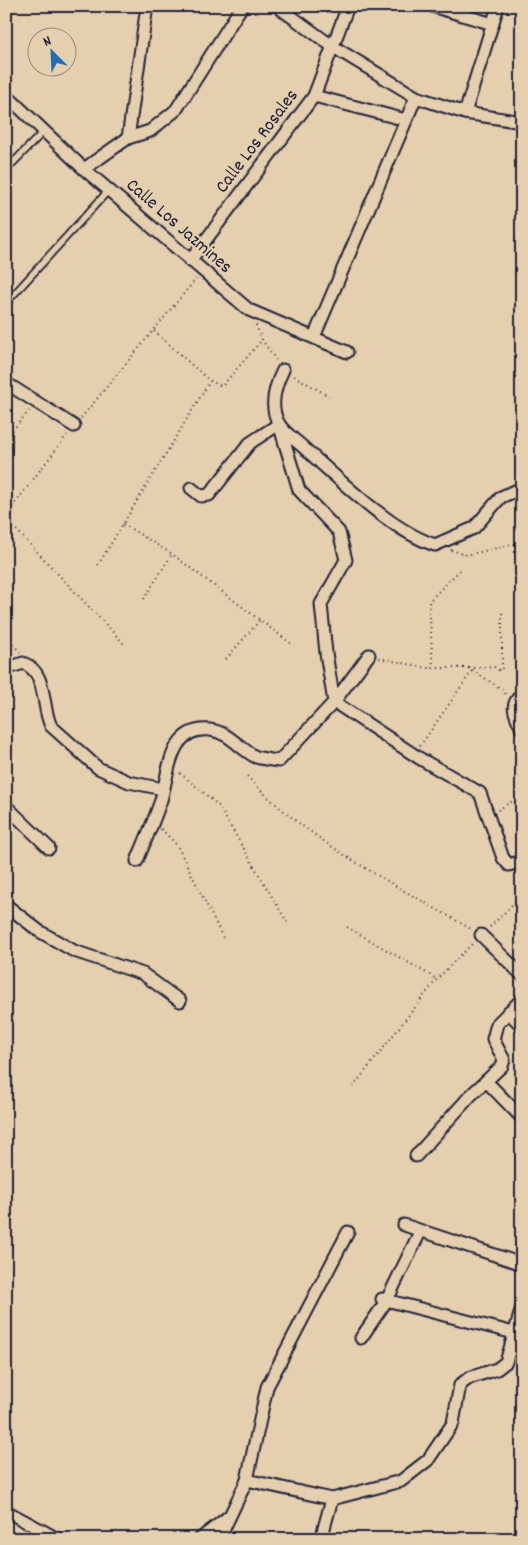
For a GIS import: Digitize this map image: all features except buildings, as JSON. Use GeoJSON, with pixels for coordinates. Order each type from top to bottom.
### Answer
{"type":"FeatureCollection","features":[{"type":"Feature","properties":{"kind":"street"},"geometry":{"type":"LineString","coordinates":[[128,138],[146,6]]}},
{"type":"Feature","properties":{"kind":"street"},"geometry":{"type":"LineString","coordinates":[[84,169],[128,138],[150,132],[176,110],[242,6]]}},
{"type":"Feature","properties":{"kind":"street"},"geometry":{"type":"LineString","coordinates":[[277,6],[332,46],[416,97],[465,113],[522,122]]}},
{"type":"Feature","properties":{"kind":"street","name":"Calle Los Rosales"},"geometry":{"type":"LineString","coordinates":[[190,261],[314,96],[348,6]]}},
{"type":"Feature","properties":{"kind":"street"},"geometry":{"type":"LineString","coordinates":[[432,6],[493,24]]}},
{"type":"Feature","properties":{"kind":"street"},"geometry":{"type":"LineString","coordinates":[[465,113],[498,6]]}},
{"type":"Feature","properties":{"kind":"street","name":"Calle Los Jazmines"},"geometry":{"type":"LineString","coordinates":[[6,96],[84,169],[202,272],[249,310],[348,352]]}},
{"type":"Feature","properties":{"kind":"street"},"geometry":{"type":"LineString","coordinates":[[314,96],[406,120]]}},
{"type":"Feature","properties":{"kind":"street"},"geometry":{"type":"LineString","coordinates":[[314,337],[416,97]]}},
{"type":"Feature","properties":{"kind":"street"},"geometry":{"type":"LineString","coordinates":[[283,370],[275,386],[274,396],[279,424],[299,490],[339,532],[346,560],[321,604],[334,702],[414,754],[480,793],[490,815],[503,858],[509,864],[522,861]]}},
{"type":"Feature","properties":{"kind":"street"},"geometry":{"type":"LineString","coordinates":[[6,382],[74,426]]}},
{"type":"Feature","properties":{"kind":"street"},"geometry":{"type":"LineString","coordinates":[[191,488],[201,496],[209,495],[250,443],[279,424]]}},
{"type":"Feature","properties":{"kind":"street"},"geometry":{"type":"LineString","coordinates":[[279,424],[347,487],[415,539],[435,545],[474,528],[502,496],[522,488]]}},
{"type":"Feature","properties":{"kind":"street"},"geometry":{"type":"LineString","coordinates":[[137,861],[153,820],[163,788],[168,763],[184,736],[197,731],[212,730],[234,740],[256,757],[279,761],[334,702],[369,656]]}},
{"type":"Feature","properties":{"kind":"street"},"geometry":{"type":"LineString","coordinates":[[6,669],[23,663],[30,665],[41,681],[51,726],[98,768],[129,782],[163,788]]}},
{"type":"Feature","properties":{"kind":"street"},"geometry":{"type":"LineString","coordinates":[[522,694],[514,703],[513,709],[522,729]]}},
{"type":"Feature","properties":{"kind":"street"},"geometry":{"type":"LineString","coordinates":[[6,806],[49,848]]}},
{"type":"Feature","properties":{"kind":"street"},"geometry":{"type":"LineString","coordinates":[[6,905],[39,932],[74,951],[143,974],[180,1001]]}},
{"type":"Feature","properties":{"kind":"street"},"geometry":{"type":"LineString","coordinates":[[481,935],[522,975]]}},
{"type":"Feature","properties":{"kind":"street"},"geometry":{"type":"LineString","coordinates":[[416,1156],[471,1095],[502,1066],[504,1060],[493,1039],[497,1024],[522,999]]}},
{"type":"Feature","properties":{"kind":"street"},"geometry":{"type":"LineString","coordinates":[[508,1012],[522,1026]]}},
{"type":"Feature","properties":{"kind":"street"},"geometry":{"type":"LineString","coordinates":[[486,1082],[522,1118]]}},
{"type":"Feature","properties":{"kind":"street"},"geometry":{"type":"LineString","coordinates":[[404,1225],[420,1232],[522,1264]]}},
{"type":"Feature","properties":{"kind":"street"},"geometry":{"type":"LineString","coordinates":[[219,1539],[247,1480],[266,1387],[348,1232]]}},
{"type":"Feature","properties":{"kind":"street"},"geometry":{"type":"LineString","coordinates":[[361,1338],[420,1232]]}},
{"type":"Feature","properties":{"kind":"street"},"geometry":{"type":"LineString","coordinates":[[384,1299],[514,1333]]}},
{"type":"Feature","properties":{"kind":"street"},"geometry":{"type":"LineString","coordinates":[[247,1480],[332,1499],[401,1481],[428,1460],[453,1423],[460,1385],[469,1378],[497,1369],[506,1362],[522,1307]]}},
{"type":"Feature","properties":{"kind":"street"},"geometry":{"type":"LineString","coordinates":[[321,1539],[332,1499]]}},
{"type":"Feature","properties":{"kind":"street"},"geometry":{"type":"LineString","coordinates":[[6,1511],[58,1539]]}},
{"type":"Feature","properties":{"kind":"street"},"geometry":{"type":"LineString","coordinates":[[200,1539],[230,1515]]}},
{"type":"Feature","properties":{"kind":"lane"},"geometry":{"type":"LineString","coordinates":[[6,170],[44,131]]}},
{"type":"Feature","properties":{"kind":"lane"},"geometry":{"type":"LineString","coordinates":[[6,302],[109,190]]}},
{"type":"Feature","properties":{"kind":"path"},"geometry":{"type":"LineString","coordinates":[[6,515],[74,426],[202,272]]}},
{"type":"Feature","properties":{"kind":"path"},"geometry":{"type":"LineString","coordinates":[[154,331],[210,381],[222,386],[262,340]]}},
{"type":"Feature","properties":{"kind":"path"},"geometry":{"type":"LineString","coordinates":[[98,565],[210,381]]}},
{"type":"Feature","properties":{"kind":"path"},"geometry":{"type":"LineString","coordinates":[[6,438],[36,402]]}},
{"type":"Feature","properties":{"kind":"path"},"geometry":{"type":"LineString","coordinates":[[6,518],[126,646]]}},
{"type":"Feature","properties":{"kind":"path"},"geometry":{"type":"LineString","coordinates":[[123,524],[172,554],[293,645]]}},
{"type":"Feature","properties":{"kind":"path"},"geometry":{"type":"LineString","coordinates":[[435,545],[467,555],[522,542]]}},
{"type":"Feature","properties":{"kind":"path"},"geometry":{"type":"LineString","coordinates":[[144,599],[172,554]]}},
{"type":"Feature","properties":{"kind":"path"},"geometry":{"type":"LineString","coordinates":[[432,668],[429,601],[460,570]]}},
{"type":"Feature","properties":{"kind":"path"},"geometry":{"type":"LineString","coordinates":[[369,656],[432,668],[494,667],[502,672],[502,613]]}},
{"type":"Feature","properties":{"kind":"path"},"geometry":{"type":"LineString","coordinates":[[226,659],[260,620]]}},
{"type":"Feature","properties":{"kind":"path"},"geometry":{"type":"LineString","coordinates":[[6,637],[21,654]]}},
{"type":"Feature","properties":{"kind":"path"},"geometry":{"type":"LineString","coordinates":[[469,668],[503,690]]}},
{"type":"Feature","properties":{"kind":"path"},"geometry":{"type":"LineString","coordinates":[[414,754],[472,671]]}},
{"type":"Feature","properties":{"kind":"path"},"geometry":{"type":"LineString","coordinates":[[168,763],[218,805],[288,922]]}},
{"type":"Feature","properties":{"kind":"path"},"geometry":{"type":"LineString","coordinates":[[247,776],[268,799],[326,842],[481,935]]}},
{"type":"Feature","properties":{"kind":"path"},"geometry":{"type":"LineString","coordinates":[[490,815],[522,795]]}},
{"type":"Feature","properties":{"kind":"path"},"geometry":{"type":"LineString","coordinates":[[153,820],[177,845],[224,940]]}},
{"type":"Feature","properties":{"kind":"path"},"geometry":{"type":"LineString","coordinates":[[352,1087],[437,979],[522,895]]}},
{"type":"Feature","properties":{"kind":"path"},"geometry":{"type":"LineString","coordinates":[[347,927],[437,979]]}}]}
